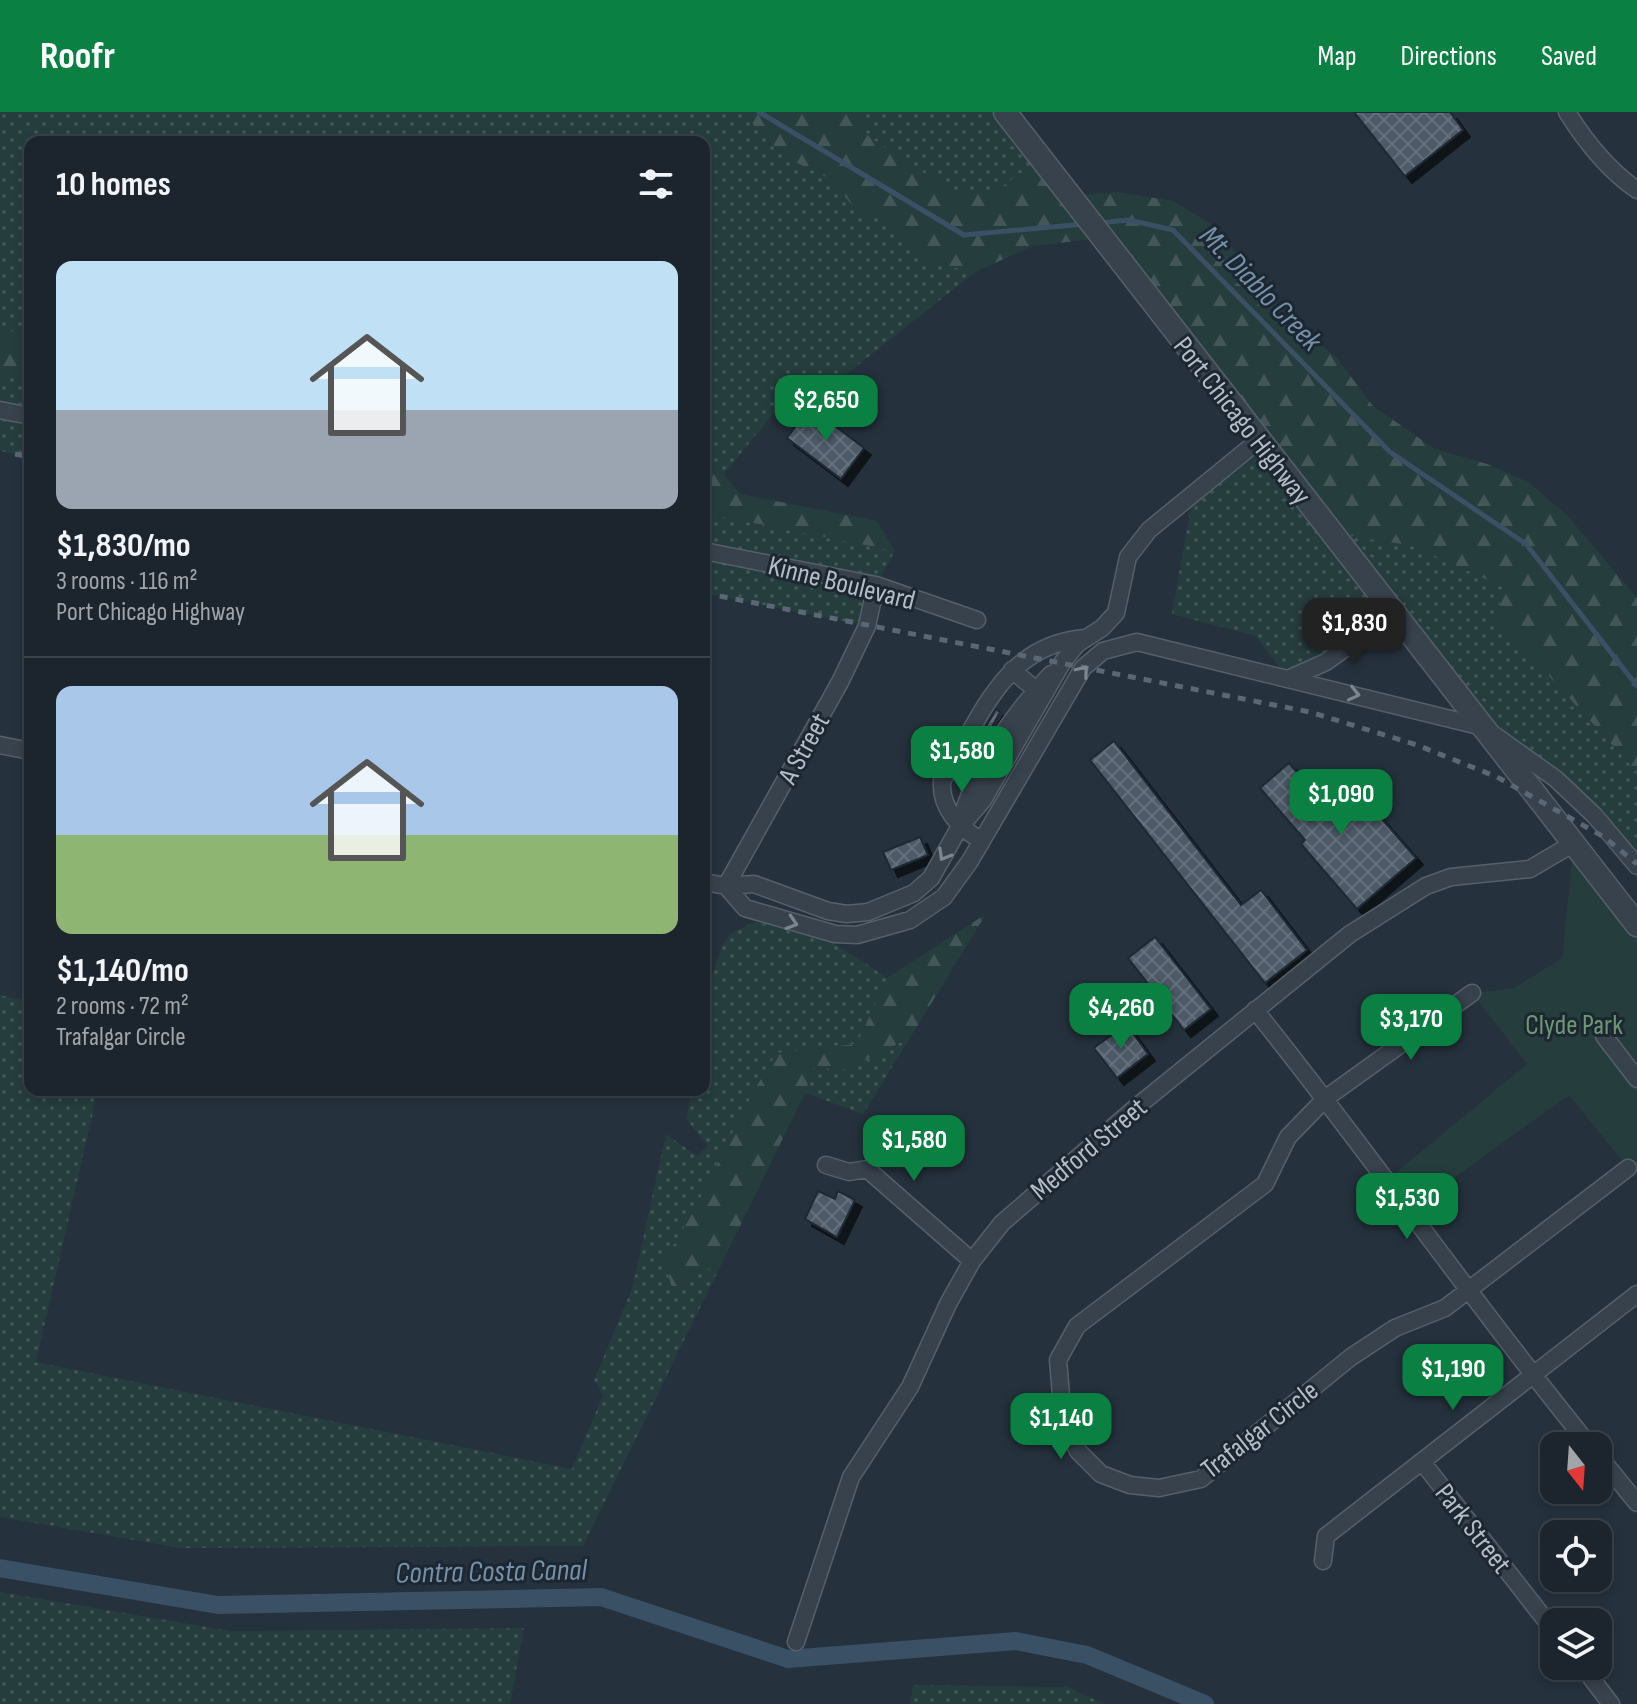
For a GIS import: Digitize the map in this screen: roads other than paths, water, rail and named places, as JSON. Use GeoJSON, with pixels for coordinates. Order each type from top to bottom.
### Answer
{"type":"FeatureCollection","features":[{"type":"Feature","properties":{"kind":"street","name":"Port Chicago Highway"},"geometry":{"type":"LineString","coordinates":[[1005,112],[1637,925]]}},
{"type":"Feature","properties":{"kind":"street"},"geometry":{"type":"LineString","coordinates":[[1567,112],[1584,138],[1623,181],[1637,190]]}},
{"type":"Feature","properties":{"kind":"street"},"geometry":{"type":"LineString","coordinates":[[0,410],[24,415]]}},
{"type":"Feature","properties":{"kind":"street"},"geometry":{"type":"LineString","coordinates":[[726,886],[745,908],[809,929],[857,935],[900,925],[944,897],[981,840],[1062,663],[1116,613],[1128,557],[1149,530],[1259,440]]}},
{"type":"Feature","properties":{"kind":"street","name":"Kinne Boulevard"},"geometry":{"type":"LineString","coordinates":[[710,552],[876,585],[977,620]]}},
{"type":"Feature","properties":{"kind":"street","name":"A Street"},"geometry":{"type":"LineString","coordinates":[[726,886],[840,682],[867,626],[876,585]]}},
{"type":"Feature","properties":{"kind":"street"},"geometry":{"type":"LineString","coordinates":[[1288,679],[1326,662],[1395,612]]}},
{"type":"Feature","properties":{"kind":"street"},"geometry":{"type":"LineString","coordinates":[[981,840],[959,828],[946,801],[942,781],[1012,670],[1039,648],[1060,640],[1088,638]]}},
{"type":"Feature","properties":{"kind":"street"},"geometry":{"type":"LineString","coordinates":[[710,883],[726,886],[754,884],[828,911],[868,912],[914,893],[931,878],[959,828],[983,800],[1051,690],[1103,651],[1124,643],[1137,642],[1483,727]]}},
{"type":"Feature","properties":{"kind":"street"},"geometry":{"type":"LineString","coordinates":[[1012,670],[1051,690]]}},
{"type":"Feature","properties":{"kind":"street","name":"Port Chicago Highway"},"geometry":{"type":"LineString","coordinates":[[1483,727],[1556,779],[1595,816],[1637,866]]}},
{"type":"Feature","properties":{"kind":"street"},"geometry":{"type":"LineString","coordinates":[[0,745],[24,750]]}},
{"type":"Feature","properties":{"kind":"street","name":"Medford Street"},"geometry":{"type":"LineString","coordinates":[[796,1642],[851,1477],[910,1387],[948,1304],[972,1261],[1002,1223],[1032,1194],[1350,934],[1426,886],[1451,877],[1530,869],[1574,843]]}},
{"type":"Feature","properties":{"kind":"street","name":"Trafalgar Circle"},"geometry":{"type":"LineString","coordinates":[[1472,993],[1326,1098],[1288,1137],[1265,1184],[1077,1326],[1058,1360],[1063,1419],[1078,1451],[1101,1474],[1130,1485],[1159,1488],[1201,1479],[1351,1357],[1395,1328],[1445,1308],[1628,1168]]}},
{"type":"Feature","properties":{"kind":"street"},"geometry":{"type":"LineString","coordinates":[[1255,1010],[1326,1098],[1531,1374],[1579,1432]]}},
{"type":"Feature","properties":{"kind":"street"},"geometry":{"type":"LineString","coordinates":[[1604,1036],[1637,1079]]}},
{"type":"Feature","properties":{"kind":"street"},"geometry":{"type":"LineString","coordinates":[[826,1165],[849,1172],[867,1169],[972,1261]]}},
{"type":"Feature","properties":{"kind":"street"},"geometry":{"type":"LineString","coordinates":[[1323,1561],[1326,1536],[1637,1294]]}},
{"type":"Feature","properties":{"kind":"street","name":"Park Street"},"geometry":{"type":"LineString","coordinates":[[1423,1463],[1540,1613]]}},
{"type":"Feature","properties":{"kind":"street"},"geometry":{"type":"LineString","coordinates":[[1612,1472],[1637,1503]]}},
{"type":"Feature","properties":{"kind":"street"},"geometry":{"type":"LineString","coordinates":[[1593,1680],[1611,1704]]}},
{"type":"Feature","properties":{"kind":"waterway","name":"Mt. Diablo Creek"},"geometry":{"type":"LineString","coordinates":[[759,112],[964,235],[1084,224]]}},
{"type":"Feature","properties":{"kind":"waterway","name":"Mt. Diablo Creek"},"geometry":{"type":"LineString","coordinates":[[1098,223],[1129,220],[1173,230],[1390,452],[1526,544],[1637,686]]}},
{"type":"Feature","properties":{"kind":"waterway","name":"Contra Costa Canal"},"geometry":{"type":"LineString","coordinates":[[0,1568],[218,1605],[601,1597],[788,1659],[1016,1641],[1087,1655],[1205,1704]]}},
{"type":"Feature","properties":{"kind":"railway"},"geometry":{"type":"LineString","coordinates":[[15,454],[24,456]]}},
{"type":"Feature","properties":{"kind":"railway"},"geometry":{"type":"LineString","coordinates":[[710,594],[1310,712],[1417,745],[1497,777],[1604,837],[1637,864]]}},
{"type":"Feature","properties":{"kind":"park label","name":"Clyde Park"},"geometry":{"type":"Point","coordinates":[1574,1024]}}]}
